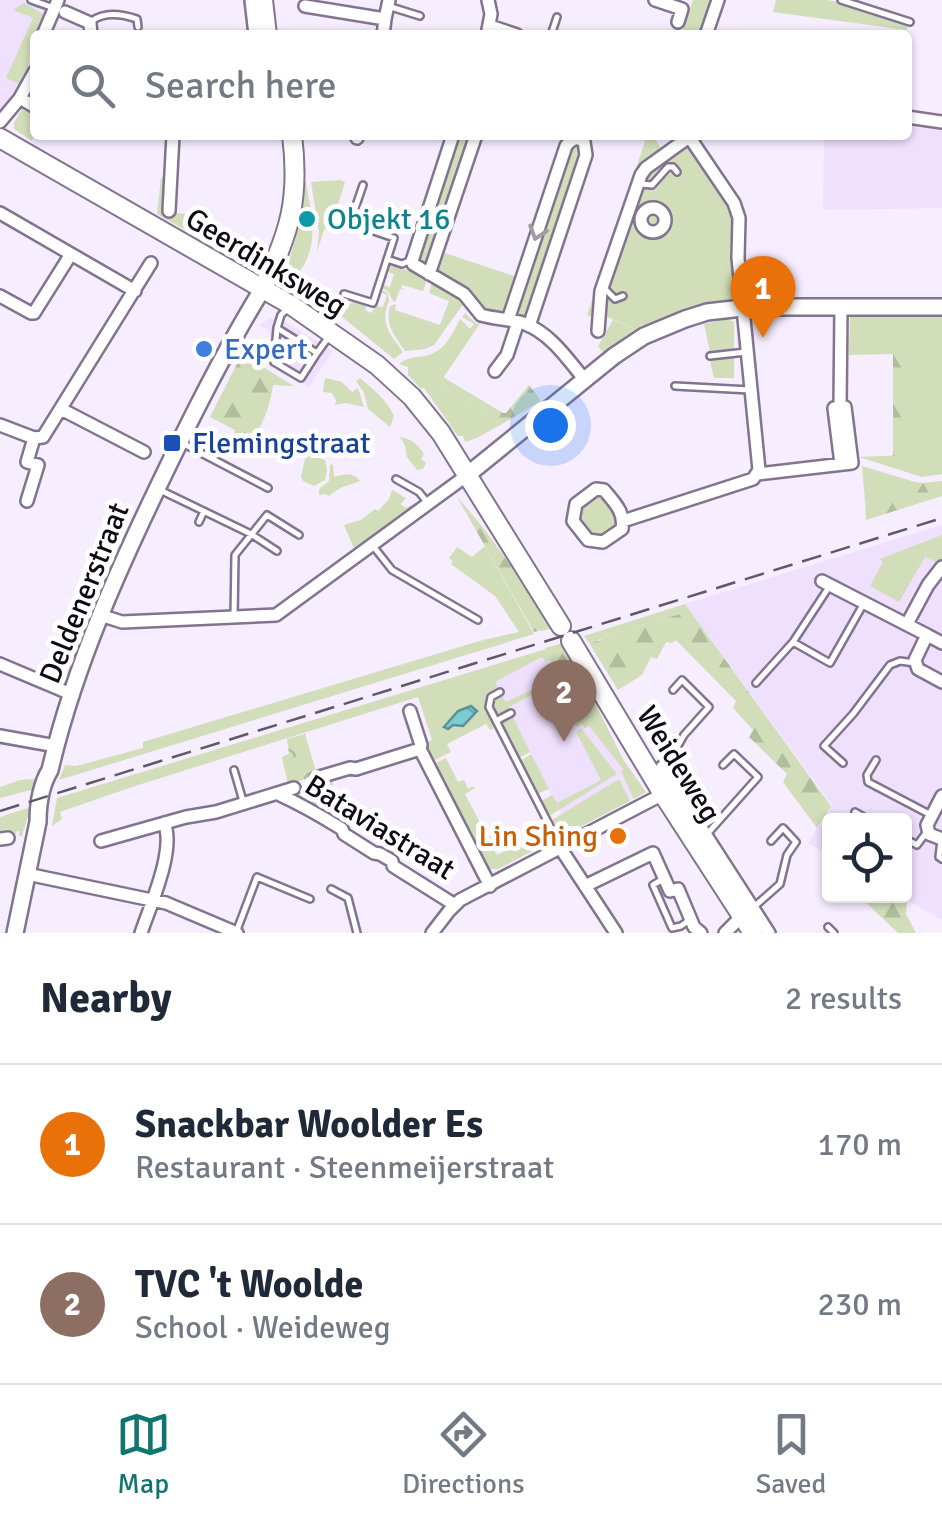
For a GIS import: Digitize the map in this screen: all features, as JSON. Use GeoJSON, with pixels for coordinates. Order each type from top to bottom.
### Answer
{"type":"FeatureCollection","features":[{"type":"Feature","properties":{"kind":"main road"},"geometry":{"type":"LineString","coordinates":[[251,0],[267,30]]}},
{"type":"Feature","properties":{"kind":"main road"},"geometry":{"type":"LineString","coordinates":[[270,30],[273,0]]}},
{"type":"Feature","properties":{"kind":"main road","name":"Geerdinksweg"},"geometry":{"type":"LineString","coordinates":[[0,138],[291,304],[332,332],[378,366],[412,398],[441,433],[466,476]]}},
{"type":"Feature","properties":{"kind":"main road","name":"Deldenerstraat"},"geometry":{"type":"LineString","coordinates":[[15,933],[38,822],[46,808],[56,746],[100,614],[180,441],[263,288],[286,237],[296,169],[293,140]]}},
{"type":"Feature","properties":{"kind":"main road"},"geometry":{"type":"LineString","coordinates":[[466,476],[623,349],[656,330],[707,312],[744,308],[942,307]]}},
{"type":"Feature","properties":{"kind":"main road","name":"Weideweg"},"geometry":{"type":"LineString","coordinates":[[466,476],[663,794],[747,912],[753,933]]}},
{"type":"Feature","properties":{"kind":"street"},"geometry":{"type":"LineString","coordinates":[[251,0],[254,30]]}},
{"type":"Feature","properties":{"kind":"street"},"geometry":{"type":"LineString","coordinates":[[488,0],[488,30]]}},
{"type":"Feature","properties":{"kind":"street"},"geometry":{"type":"LineString","coordinates":[[655,0],[682,9],[678,22]]}},
{"type":"Feature","properties":{"kind":"street"},"geometry":{"type":"LineString","coordinates":[[708,30],[718,0]]}},
{"type":"Feature","properties":{"kind":"street"},"geometry":{"type":"LineString","coordinates":[[304,6],[387,8]]}},
{"type":"Feature","properties":{"kind":"street"},"geometry":{"type":"LineString","coordinates":[[46,30],[59,7],[91,29]]}},
{"type":"Feature","properties":{"kind":"street"},"geometry":{"type":"LineString","coordinates":[[0,122],[30,79]]}},
{"type":"Feature","properties":{"kind":"street"},"geometry":{"type":"LineString","coordinates":[[20,98],[30,104]]}},
{"type":"Feature","properties":{"kind":"street"},"geometry":{"type":"LineString","coordinates":[[912,118],[942,122]]}},
{"type":"Feature","properties":{"kind":"street"},"geometry":{"type":"LineString","coordinates":[[170,211],[173,140]]}},
{"type":"Feature","properties":{"kind":"street"},"geometry":{"type":"LineString","coordinates":[[451,140],[412,260],[464,294],[481,316],[519,322],[556,346],[584,379]]}},
{"type":"Feature","properties":{"kind":"street"},"geometry":{"type":"LineString","coordinates":[[430,274],[474,140]]}},
{"type":"Feature","properties":{"kind":"street"},"geometry":{"type":"LineString","coordinates":[[519,322],[566,146],[572,140]]}},
{"type":"Feature","properties":{"kind":"street"},"geometry":{"type":"LineString","coordinates":[[495,371],[506,356],[586,155],[584,140]]}},
{"type":"Feature","properties":{"kind":"street"},"geometry":{"type":"LineString","coordinates":[[598,330],[599,298],[635,213],[638,183],[646,168],[683,140]]}},
{"type":"Feature","properties":{"kind":"street"},"geometry":{"type":"LineString","coordinates":[[691,140],[737,210],[758,474]]}},
{"type":"Feature","properties":{"kind":"street"},"geometry":{"type":"LineString","coordinates":[[0,214],[135,291]]}},
{"type":"Feature","properties":{"kind":"street"},"geometry":{"type":"LineString","coordinates":[[0,296],[34,313],[70,254]]}},
{"type":"Feature","properties":{"kind":"street"},"geometry":{"type":"LineString","coordinates":[[0,425],[34,438],[43,437],[152,263]]}},
{"type":"Feature","properties":{"kind":"street"},"geometry":{"type":"LineString","coordinates":[[623,522],[753,479],[758,474],[852,463],[845,407],[840,408],[841,307]]}},
{"type":"Feature","properties":{"kind":"street"},"geometry":{"type":"LineString","coordinates":[[61,409],[144,452]]}},
{"type":"Feature","properties":{"kind":"street"},"geometry":{"type":"LineString","coordinates":[[27,501],[38,465],[27,462],[34,438]]}},
{"type":"Feature","properties":{"kind":"street"},"geometry":{"type":"LineString","coordinates":[[100,614],[122,622],[276,615],[466,476]]}},
{"type":"Feature","properties":{"kind":"street"},"geometry":{"type":"LineString","coordinates":[[600,488],[620,510],[623,522],[622,529],[606,541],[591,541],[574,524],[574,509],[600,488]]}},
{"type":"Feature","properties":{"kind":"street"},"geometry":{"type":"LineString","coordinates":[[907,624],[942,567]]}},
{"type":"Feature","properties":{"kind":"street"},"geometry":{"type":"LineString","coordinates":[[827,583],[942,643]]}},
{"type":"Feature","properties":{"kind":"street"},"geometry":{"type":"LineString","coordinates":[[927,634],[915,663],[942,682]]}},
{"type":"Feature","properties":{"kind":"street"},"geometry":{"type":"LineString","coordinates":[[0,664],[72,694]]}},
{"type":"Feature","properties":{"kind":"street"},"geometry":{"type":"LineString","coordinates":[[410,711],[420,750],[490,886]]}},
{"type":"Feature","properties":{"kind":"street"},"geometry":{"type":"LineString","coordinates":[[0,736],[56,746]]}},
{"type":"Feature","properties":{"kind":"street"},"geometry":{"type":"LineString","coordinates":[[316,778],[420,750]]}},
{"type":"Feature","properties":{"kind":"street","name":"Weideweg"},"geometry":{"type":"LineString","coordinates":[[662,767],[706,835],[747,912],[769,933]]}},
{"type":"Feature","properties":{"kind":"street"},"geometry":{"type":"LineString","coordinates":[[102,841],[294,788]]}},
{"type":"Feature","properties":{"kind":"street","name":"Bataviastraat"},"geometry":{"type":"LineString","coordinates":[[278,794],[313,811],[455,904]]}},
{"type":"Feature","properties":{"kind":"street"},"geometry":{"type":"LineString","coordinates":[[432,933],[455,904],[663,794]]}},
{"type":"Feature","properties":{"kind":"street"},"geometry":{"type":"LineString","coordinates":[[942,796],[927,830],[942,840]]}},
{"type":"Feature","properties":{"kind":"street"},"geometry":{"type":"LineString","coordinates":[[141,933],[168,837],[164,824]]}},
{"type":"Feature","properties":{"kind":"street"},"geometry":{"type":"LineString","coordinates":[[561,849],[616,933]]}},
{"type":"Feature","properties":{"kind":"street"},"geometry":{"type":"LineString","coordinates":[[585,886],[652,853],[670,891],[678,889],[685,926],[702,933]]}},
{"type":"Feature","properties":{"kind":"street"},"geometry":{"type":"LineString","coordinates":[[27,874],[166,903],[236,933]]}},
{"type":"Feature","properties":{"kind":"street"},"geometry":{"type":"LineString","coordinates":[[725,933],[747,912]]}},
{"type":"Feature","properties":{"kind":"lane"},"geometry":{"type":"LineString","coordinates":[[31,0],[59,7]]}},
{"type":"Feature","properties":{"kind":"lane"},"geometry":{"type":"LineString","coordinates":[[841,0],[910,22]]}},
{"type":"Feature","properties":{"kind":"lane"},"geometry":{"type":"LineString","coordinates":[[387,8],[420,16]]}},
{"type":"Feature","properties":{"kind":"lane"},"geometry":{"type":"LineString","coordinates":[[91,29],[97,17],[110,14],[136,19],[138,27]]}},
{"type":"Feature","properties":{"kind":"lane"},"geometry":{"type":"LineString","coordinates":[[553,30],[557,18]]}},
{"type":"Feature","properties":{"kind":"lane"},"geometry":{"type":"LineString","coordinates":[[638,183],[652,185],[668,167],[677,172]]}},
{"type":"Feature","properties":{"kind":"lane"},"geometry":{"type":"LineString","coordinates":[[350,223],[363,186]]}},
{"type":"Feature","properties":{"kind":"lane"},"geometry":{"type":"LineString","coordinates":[[338,219],[394,238],[373,302],[344,294]]}},
{"type":"Feature","properties":{"kind":"lane"},"geometry":{"type":"LineString","coordinates":[[388,259],[402,264],[412,260]]}},
{"type":"Feature","properties":{"kind":"lane"},"geometry":{"type":"LineString","coordinates":[[603,286],[614,299],[623,296]]}},
{"type":"Feature","properties":{"kind":"lane"},"geometry":{"type":"LineString","coordinates":[[291,304],[281,315],[277,328],[274,362],[301,378],[332,332]]}},
{"type":"Feature","properties":{"kind":"lane"},"geometry":{"type":"LineString","coordinates":[[277,328],[318,353]]}},
{"type":"Feature","properties":{"kind":"lane"},"geometry":{"type":"LineString","coordinates":[[710,356],[746,352]]}},
{"type":"Feature","properties":{"kind":"lane"},"geometry":{"type":"LineString","coordinates":[[674,386],[750,390]]}},
{"type":"Feature","properties":{"kind":"lane"},"geometry":{"type":"LineString","coordinates":[[180,441],[268,488]]}},
{"type":"Feature","properties":{"kind":"lane"},"geometry":{"type":"LineString","coordinates":[[396,479],[419,492],[429,504]]}},
{"type":"Feature","properties":{"kind":"lane"},"geometry":{"type":"LineString","coordinates":[[157,488],[252,534],[277,551]]}},
{"type":"Feature","properties":{"kind":"lane"},"geometry":{"type":"LineString","coordinates":[[199,522],[204,511]]}},
{"type":"Feature","properties":{"kind":"lane"},"geometry":{"type":"LineString","coordinates":[[234,618],[235,556],[252,534],[267,515],[298,536]]}},
{"type":"Feature","properties":{"kind":"lane"},"geometry":{"type":"LineString","coordinates":[[373,546],[392,570],[478,620]]}},
{"type":"Feature","properties":{"kind":"lane"},"geometry":{"type":"LineString","coordinates":[[756,683],[793,642],[827,583]]}},
{"type":"Feature","properties":{"kind":"lane"},"geometry":{"type":"LineString","coordinates":[[793,642],[830,664],[864,602]]}},
{"type":"Feature","properties":{"kind":"lane"},"geometry":{"type":"LineString","coordinates":[[843,764],[824,746],[890,664],[915,663]]}},
{"type":"Feature","properties":{"kind":"lane","name":"Weideweg"},"geometry":{"type":"LineString","coordinates":[[662,767],[709,707],[682,680],[674,690]]}},
{"type":"Feature","properties":{"kind":"lane"},"geometry":{"type":"LineString","coordinates":[[500,692],[489,702],[496,721],[561,849]]}},
{"type":"Feature","properties":{"kind":"lane"},"geometry":{"type":"LineString","coordinates":[[496,721],[511,713]]}},
{"type":"Feature","properties":{"kind":"lane","name":"Weideweg"},"geometry":{"type":"LineString","coordinates":[[706,835],[758,777],[734,754],[723,765]]}},
{"type":"Feature","properties":{"kind":"lane"},"geometry":{"type":"LineString","coordinates":[[876,760],[867,775],[868,782],[931,816]]}},
{"type":"Feature","properties":{"kind":"lane"},"geometry":{"type":"LineString","coordinates":[[234,770],[244,804]]}},
{"type":"Feature","properties":{"kind":"lane"},"geometry":{"type":"LineString","coordinates":[[747,912],[780,884],[787,854],[796,842],[783,828],[772,841]]}},
{"type":"Feature","properties":{"kind":"lane"},"geometry":{"type":"LineString","coordinates":[[912,842],[917,845],[927,830]]}},
{"type":"Feature","properties":{"kind":"lane"},"geometry":{"type":"LineString","coordinates":[[942,840],[942,859]]}},
{"type":"Feature","properties":{"kind":"lane"},"geometry":{"type":"LineString","coordinates":[[236,933],[257,878],[310,899]]}},
{"type":"Feature","properties":{"kind":"lane"},"geometry":{"type":"LineString","coordinates":[[664,879],[653,885],[672,928],[685,926]]}},
{"type":"Feature","properties":{"kind":"lane"},"geometry":{"type":"LineString","coordinates":[[331,889],[348,898],[357,933]]}},
{"type":"Feature","properties":{"kind":"shaded area"},"geometry":{"type":"Polygon","coordinates":[[[0,0],[58,0],[44,30],[30,30],[30,63],[18,91],[0,109],[0,0]]]}},
{"type":"Feature","properties":{"kind":"shaded area"},"geometry":{"type":"Polygon","coordinates":[[[912,127],[942,131],[942,208],[823,210],[824,140],[912,140],[912,127]]]}},
{"type":"Feature","properties":{"kind":"shaded area"},"geometry":{"type":"Polygon","coordinates":[[[279,318],[333,351],[309,387],[269,362],[270,334],[259,325],[279,318]]]}},
{"type":"Feature","properties":{"kind":"shaded area"},"geometry":{"type":"Polygon","coordinates":[[[942,525],[942,920],[912,903],[912,813],[827,813],[832,805],[685,604],[942,525]]]}},
{"type":"Feature","properties":{"kind":"shaded area"},"geometry":{"type":"Polygon","coordinates":[[[543,657],[550,659],[642,794],[569,830],[494,682],[543,657]]]}},
{"type":"Feature","properties":{"kind":"shaded area"},"geometry":{"type":"Polygon","coordinates":[[[822,821],[822,851],[808,843],[822,821]]]}},
{"type":"Feature","properties":{"kind":"green space"},"geometry":{"type":"Polygon","coordinates":[[[693,0],[712,0],[702,30],[683,30],[693,0]]]}},
{"type":"Feature","properties":{"kind":"green space"},"geometry":{"type":"Polygon","coordinates":[[[776,0],[828,0],[908,28],[773,12],[776,0]]]}},
{"type":"Feature","properties":{"kind":"green space"},"geometry":{"type":"Polygon","coordinates":[[[24,3],[43,14],[36,30],[30,30],[28,68],[19,84],[6,78],[33,18],[13,10],[24,3]]]}},
{"type":"Feature","properties":{"kind":"green space"},"geometry":{"type":"Polygon","coordinates":[[[22,109],[30,111],[30,140],[14,129],[22,109]]]}},
{"type":"Feature","properties":{"kind":"green space"},"geometry":{"type":"Polygon","coordinates":[[[454,140],[471,140],[428,264],[417,261],[454,140]]]}},
{"type":"Feature","properties":{"kind":"green space"},"geometry":{"type":"Polygon","coordinates":[[[645,140],[655,140],[661,148],[672,140],[682,140],[728,201],[735,224],[736,295],[729,303],[645,330],[642,324],[638,330],[598,313],[596,318],[587,315],[645,140]]]}},
{"type":"Feature","properties":{"kind":"green space"},"geometry":{"type":"Polygon","coordinates":[[[579,144],[584,149],[527,318],[516,317],[514,313],[570,145],[579,144]]]}},
{"type":"Feature","properties":{"kind":"green space"},"geometry":{"type":"Polygon","coordinates":[[[161,178],[167,179],[165,215],[186,214],[185,230],[157,214],[161,178]]]}},
{"type":"Feature","properties":{"kind":"green space"},"geometry":{"type":"Polygon","coordinates":[[[304,182],[312,239],[306,260],[300,271],[295,272],[287,268],[299,226],[304,182]]]}},
{"type":"Feature","properties":{"kind":"green space"},"geometry":{"type":"Polygon","coordinates":[[[311,182],[345,182],[331,226],[324,230],[317,252],[319,232],[311,182]]]}},
{"type":"Feature","properties":{"kind":"green space"},"geometry":{"type":"Polygon","coordinates":[[[442,252],[517,277],[504,312],[483,311],[440,276],[437,268],[442,252]]]}},
{"type":"Feature","properties":{"kind":"green space"},"geometry":{"type":"Polygon","coordinates":[[[391,266],[427,279],[423,291],[402,285],[404,290],[400,289],[393,301],[382,288],[390,287],[394,274],[388,272],[391,266]]]}},
{"type":"Feature","properties":{"kind":"green space"},"geometry":{"type":"Polygon","coordinates":[[[432,282],[464,303],[434,345],[405,351],[390,325],[390,306],[396,304],[395,310],[440,325],[449,301],[429,293],[432,282]]]}},
{"type":"Feature","properties":{"kind":"green space"},"geometry":{"type":"Polygon","coordinates":[[[381,290],[388,293],[387,328],[403,352],[394,359],[336,312],[355,301],[366,305],[365,310],[371,313],[376,306],[383,307],[387,295],[381,290]]]}},
{"type":"Feature","properties":{"kind":"green space"},"geometry":{"type":"Polygon","coordinates":[[[468,310],[466,314],[477,324],[481,322],[443,378],[444,388],[502,424],[465,442],[424,388],[408,375],[408,367],[399,364],[437,351],[460,319],[470,329],[474,324],[462,317],[468,310]]]}},
{"type":"Feature","properties":{"kind":"green space"},"geometry":{"type":"Polygon","coordinates":[[[850,313],[942,313],[942,474],[922,477],[859,457],[903,455],[893,328],[893,354],[849,355],[850,313]]]}},
{"type":"Feature","properties":{"kind":"green space"},"geometry":{"type":"Polygon","coordinates":[[[727,319],[734,322],[734,350],[710,352],[704,324],[727,319]]]}},
{"type":"Feature","properties":{"kind":"green space"},"geometry":{"type":"Polygon","coordinates":[[[613,320],[638,330],[605,355],[598,346],[613,320]]]}},
{"type":"Feature","properties":{"kind":"green space"},"geometry":{"type":"Polygon","coordinates":[[[893,327],[903,327],[903,456],[893,456],[893,327]]]}},
{"type":"Feature","properties":{"kind":"green space"},"geometry":{"type":"Polygon","coordinates":[[[242,354],[294,386],[273,385],[263,420],[242,445],[242,434],[236,439],[232,437],[235,430],[210,417],[242,354]]]}},
{"type":"Feature","properties":{"kind":"green space"},"geometry":{"type":"Polygon","coordinates":[[[734,355],[734,378],[714,378],[710,361],[734,355]]]}},
{"type":"Feature","properties":{"kind":"green space"},"geometry":{"type":"Polygon","coordinates":[[[416,361],[503,413],[529,385],[541,401],[502,424],[444,388],[443,379],[409,366],[416,361]]]}},
{"type":"Feature","properties":{"kind":"green space"},"geometry":{"type":"Polygon","coordinates":[[[325,378],[342,382],[352,392],[358,388],[364,407],[335,405],[332,393],[323,392],[325,378]]]}},
{"type":"Feature","properties":{"kind":"green space"},"geometry":{"type":"Polygon","coordinates":[[[360,378],[391,410],[394,416],[390,427],[368,409],[356,381],[360,378]]]}},
{"type":"Feature","properties":{"kind":"green space"},"geometry":{"type":"Polygon","coordinates":[[[400,437],[422,450],[421,459],[426,463],[423,469],[417,470],[407,457],[400,437]]]}},
{"type":"Feature","properties":{"kind":"green space"},"geometry":{"type":"Polygon","coordinates":[[[310,455],[325,460],[327,470],[325,480],[314,486],[301,477],[305,459],[310,455]]]}},
{"type":"Feature","properties":{"kind":"green space"},"geometry":{"type":"Polygon","coordinates":[[[333,464],[334,477],[352,475],[360,481],[329,496],[319,495],[319,489],[329,481],[333,464]]]}},
{"type":"Feature","properties":{"kind":"green space"},"geometry":{"type":"Polygon","coordinates":[[[862,466],[923,483],[917,494],[865,501],[862,466]]]}},
{"type":"Feature","properties":{"kind":"green space"},"geometry":{"type":"Polygon","coordinates":[[[942,481],[942,496],[866,520],[865,501],[916,494],[923,483],[942,481]]]}},
{"type":"Feature","properties":{"kind":"green space"},"geometry":{"type":"Polygon","coordinates":[[[392,490],[406,498],[401,504],[406,508],[419,501],[354,548],[344,525],[378,511],[392,490]]]}},
{"type":"Feature","properties":{"kind":"green space"},"geometry":{"type":"Polygon","coordinates":[[[598,492],[615,509],[620,524],[604,537],[592,538],[577,521],[578,510],[598,492]]]}},
{"type":"Feature","properties":{"kind":"green space"},"geometry":{"type":"Polygon","coordinates":[[[457,497],[507,561],[550,629],[534,632],[457,497]]]}},
{"type":"Feature","properties":{"kind":"green space"},"geometry":{"type":"Polygon","coordinates":[[[942,535],[942,561],[939,564],[925,557],[899,602],[870,586],[883,562],[880,559],[942,535]]]}},
{"type":"Feature","properties":{"kind":"green space"},"geometry":{"type":"Polygon","coordinates":[[[485,546],[534,634],[59,780],[65,765],[76,766],[143,748],[143,742],[519,632],[495,596],[451,564],[449,558],[457,547],[472,557],[485,546]]]}},
{"type":"Feature","properties":{"kind":"green space"},"geometry":{"type":"Polygon","coordinates":[[[685,604],[690,611],[589,643],[584,636],[685,604]]]}},
{"type":"Feature","properties":{"kind":"green space"},"geometry":{"type":"Polygon","coordinates":[[[690,611],[831,806],[822,813],[817,828],[783,782],[787,774],[749,737],[753,730],[733,708],[736,701],[676,640],[666,642],[657,659],[651,657],[642,675],[618,690],[589,643],[690,611]]]}},
{"type":"Feature","properties":{"kind":"green space"},"geometry":{"type":"Polygon","coordinates":[[[560,644],[590,693],[624,761],[545,648],[560,644]]]}},
{"type":"Feature","properties":{"kind":"green space"},"geometry":{"type":"Polygon","coordinates":[[[546,649],[646,792],[634,799],[623,769],[589,726],[576,727],[565,706],[570,703],[565,694],[569,691],[550,660],[542,657],[495,682],[498,689],[487,696],[484,705],[494,728],[490,730],[486,724],[447,744],[451,752],[431,762],[425,744],[432,740],[418,697],[60,812],[62,819],[52,826],[57,798],[546,649]]]}},
{"type":"Feature","properties":{"kind":"green space"},"geometry":{"type":"Polygon","coordinates":[[[541,677],[547,687],[497,715],[494,701],[502,696],[506,702],[542,685],[541,677]]]}},
{"type":"Feature","properties":{"kind":"green space"},"geometry":{"type":"Polygon","coordinates":[[[513,717],[530,752],[519,758],[501,723],[513,717]]]}},
{"type":"Feature","properties":{"kind":"green space"},"geometry":{"type":"Polygon","coordinates":[[[581,728],[617,774],[549,816],[541,801],[552,795],[557,803],[601,780],[576,732],[581,728]]]}},
{"type":"Feature","properties":{"kind":"green space"},"geometry":{"type":"Polygon","coordinates":[[[305,734],[317,775],[288,785],[282,757],[289,754],[287,739],[305,734]]]}},
{"type":"Feature","properties":{"kind":"green space"},"geometry":{"type":"Polygon","coordinates":[[[531,754],[549,789],[537,794],[520,761],[531,754]]]}},
{"type":"Feature","properties":{"kind":"green space"},"geometry":{"type":"Polygon","coordinates":[[[446,758],[458,782],[464,780],[468,789],[475,788],[465,794],[487,836],[497,832],[500,839],[491,844],[497,855],[539,834],[535,825],[540,822],[550,842],[498,869],[490,869],[442,776],[437,775],[432,765],[446,758]]]}},
{"type":"Feature","properties":{"kind":"green space"},"geometry":{"type":"Polygon","coordinates":[[[35,779],[31,790],[0,798],[0,787],[35,779]]]}},
{"type":"Feature","properties":{"kind":"green space"},"geometry":{"type":"Polygon","coordinates":[[[619,779],[630,801],[559,838],[552,820],[619,779]]]}},
{"type":"Feature","properties":{"kind":"green space"},"geometry":{"type":"Polygon","coordinates":[[[332,781],[335,792],[321,813],[291,793],[332,781]]]}},
{"type":"Feature","properties":{"kind":"green space"},"geometry":{"type":"Polygon","coordinates":[[[31,807],[22,836],[19,831],[15,835],[7,829],[0,831],[0,817],[31,807]]]}},
{"type":"Feature","properties":{"kind":"green space"},"geometry":{"type":"Polygon","coordinates":[[[866,903],[907,903],[906,914],[916,933],[898,933],[866,903]]]}},
{"type":"Feature","properties":{"kind":"water"},"geometry":{"type":"Polygon","coordinates":[[[471,706],[477,711],[463,726],[444,727],[458,711],[471,706]]]}},
{"type":"Feature","properties":{"kind":"railway"},"geometry":{"type":"LineString","coordinates":[[0,811],[942,518]]}},
{"type":"Feature","properties":{"kind":"place","name":"Objekt 16"},"geometry":{"type":"Point","coordinates":[307,219]}},
{"type":"Feature","properties":{"kind":"place","name":"Snackbar Woolder Es"},"geometry":{"type":"Point","coordinates":[763,338]}},
{"type":"Feature","properties":{"kind":"place","name":"Expert"},"geometry":{"type":"Point","coordinates":[204,349]}},
{"type":"Feature","properties":{"kind":"place","name":"Flemingstraat"},"geometry":{"type":"Point","coordinates":[172,443]}},
{"type":"Feature","properties":{"kind":"place","name":"TVC 't Woolde"},"geometry":{"type":"Point","coordinates":[564,742]}},
{"type":"Feature","properties":{"kind":"place","name":"Lin Shing"},"geometry":{"type":"Point","coordinates":[618,836]}}]}
